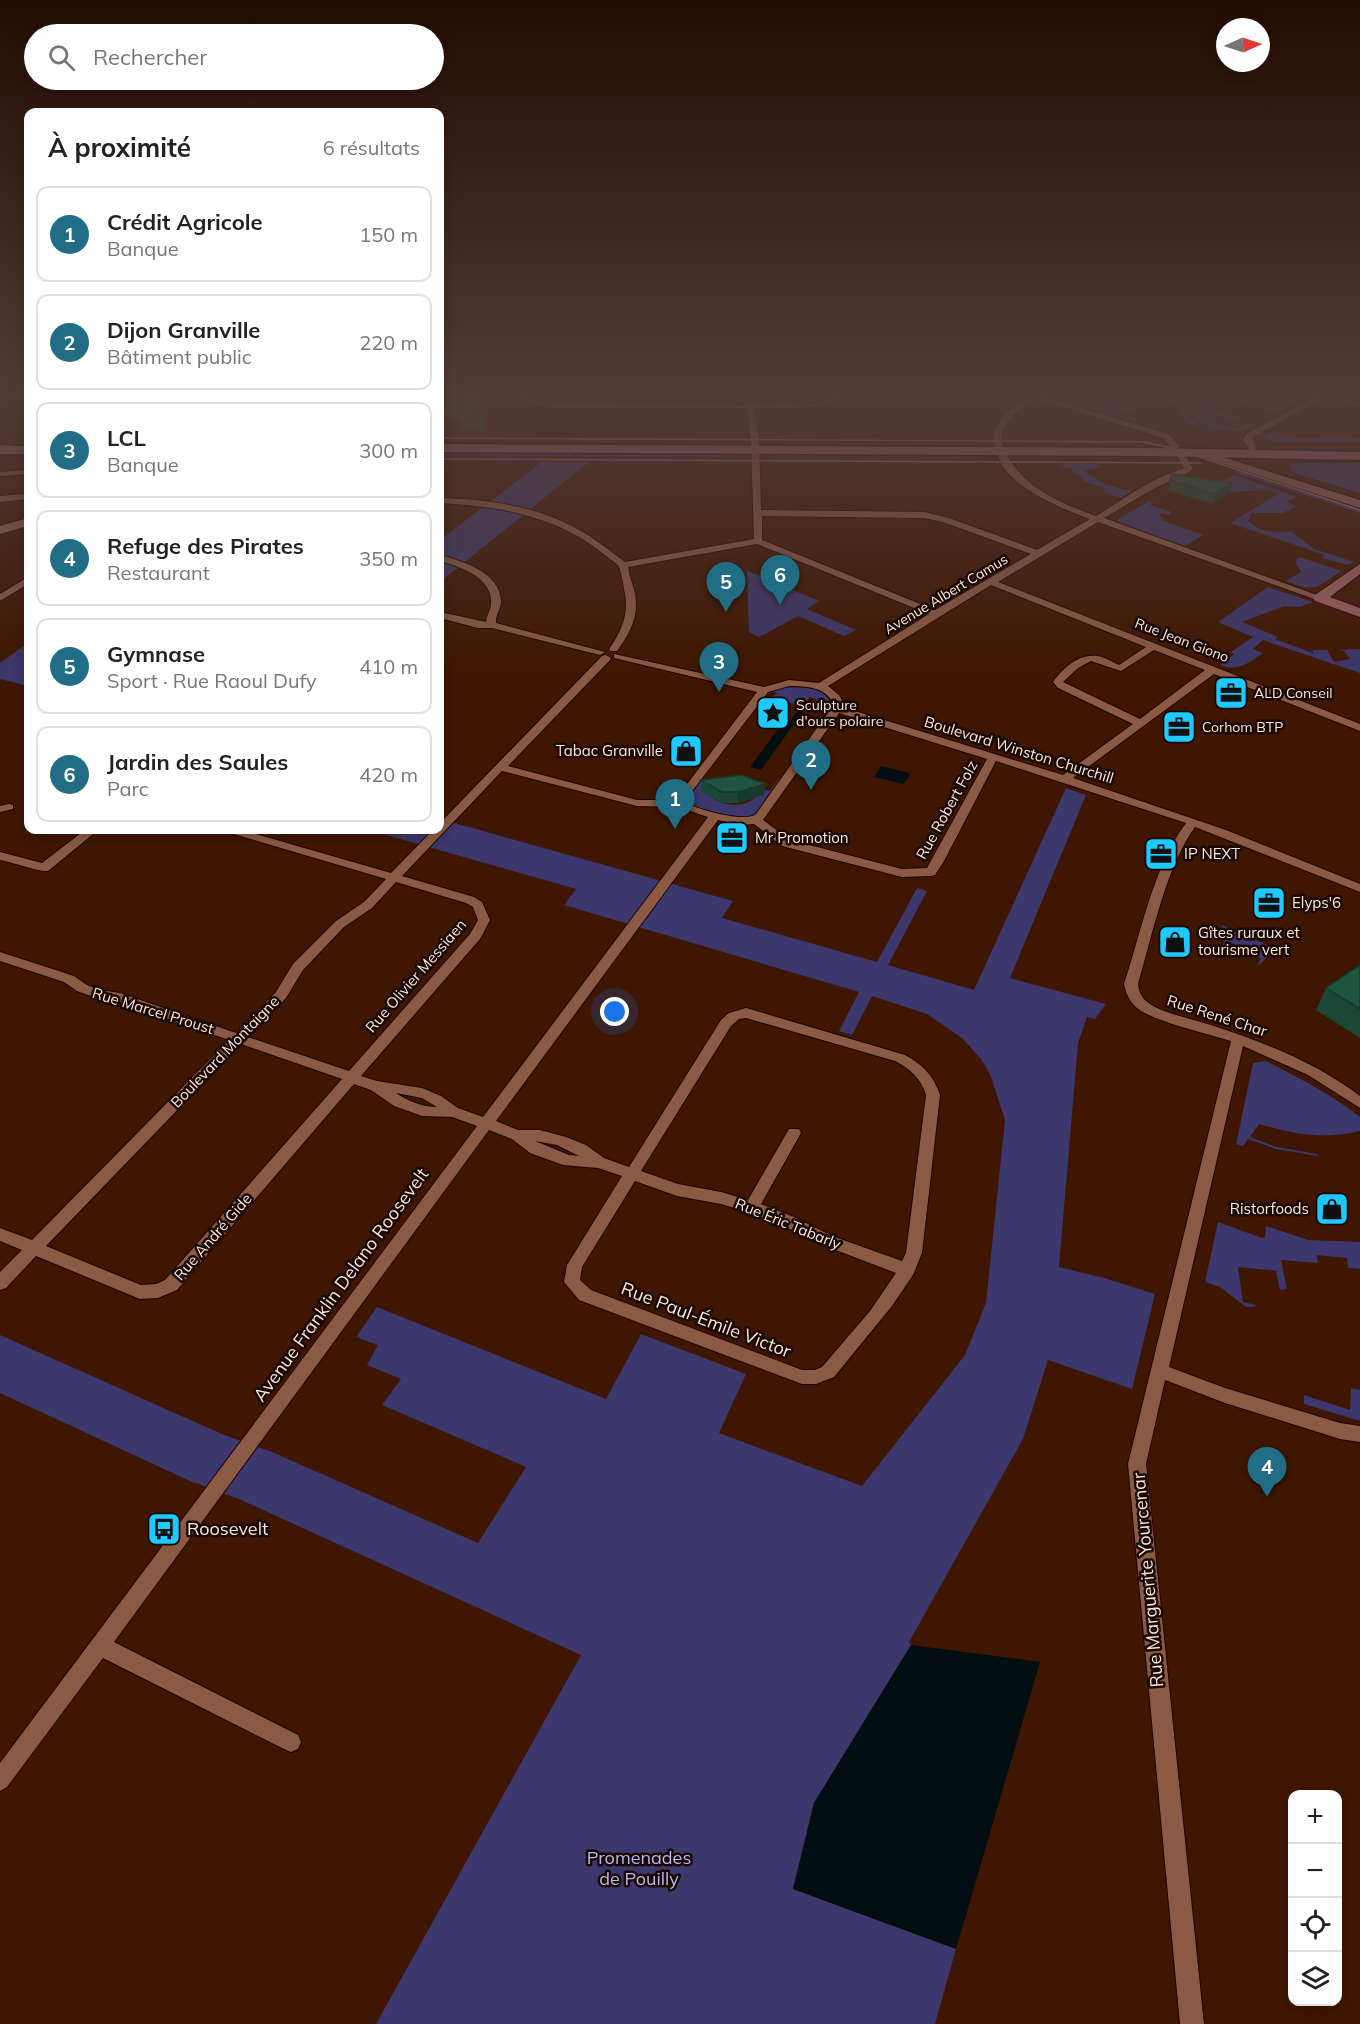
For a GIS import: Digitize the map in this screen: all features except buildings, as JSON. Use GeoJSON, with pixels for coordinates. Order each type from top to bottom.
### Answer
{"type":"FeatureCollection","features":[{"type":"Feature","properties":{"kind":"street"},"geometry":{"type":"LineString","coordinates":[[756,491],[758,541]]}},
{"type":"Feature","properties":{"kind":"street"},"geometry":{"type":"LineString","coordinates":[[1035,491],[1064,507],[1098,521],[1360,613]]}},
{"type":"Feature","properties":{"kind":"street","name":"Avenue Albert Camus"},"geometry":{"type":"LineString","coordinates":[[821,686],[936,614],[1148,491]]}},
{"type":"Feature","properties":{"kind":"street"},"geometry":{"type":"LineString","coordinates":[[1322,491],[1360,504]]}},
{"type":"Feature","properties":{"kind":"street"},"geometry":{"type":"LineString","coordinates":[[1340,491],[1360,498]]}},
{"type":"Feature","properties":{"kind":"street"},"geometry":{"type":"LineString","coordinates":[[0,500],[24,497]]}},
{"type":"Feature","properties":{"kind":"street"},"geometry":{"type":"LineString","coordinates":[[444,500],[493,506],[536,515],[585,536],[623,565],[758,541],[936,614]]}},
{"type":"Feature","properties":{"kind":"street"},"geometry":{"type":"LineString","coordinates":[[756,513],[924,515],[946,520],[1039,554]]}},
{"type":"Feature","properties":{"kind":"street"},"geometry":{"type":"LineString","coordinates":[[0,521],[24,514]]}},
{"type":"Feature","properties":{"kind":"street"},"geometry":{"type":"LineString","coordinates":[[0,530],[24,523]]}},
{"type":"Feature","properties":{"kind":"street"},"geometry":{"type":"LineString","coordinates":[[444,559],[475,571],[491,585],[496,601],[490,621],[492,625]]}},
{"type":"Feature","properties":{"kind":"street","name":"Boulevard Montaigne"},"geometry":{"type":"LineString","coordinates":[[444,824],[609,654],[629,625],[632,614],[632,591],[623,565]]}},
{"type":"Feature","properties":{"kind":"street"},"geometry":{"type":"LineString","coordinates":[[1320,598],[1360,568]]}},
{"type":"Feature","properties":{"kind":"street"},"geometry":{"type":"LineString","coordinates":[[0,598],[24,583]]}},
{"type":"Feature","properties":{"kind":"street","name":"Rue Jean Giono"},"geometry":{"type":"LineString","coordinates":[[993,583],[1360,728]]}},
{"type":"Feature","properties":{"kind":"street"},"geometry":{"type":"LineString","coordinates":[[444,616],[478,625],[492,625],[764,690],[789,682],[821,686],[837,699],[837,709],[756,820],[740,822],[687,808],[681,804],[637,803],[500,767]]}},
{"type":"Feature","properties":{"kind":"street"},"geometry":{"type":"LineString","coordinates":[[1140,723],[1110,711],[1058,682],[1069,670],[1089,658],[1121,668],[1154,646]]}},
{"type":"Feature","properties":{"kind":"street"},"geometry":{"type":"LineString","coordinates":[[1065,779],[1214,669]]}},
{"type":"Feature","properties":{"kind":"street"},"geometry":{"type":"LineString","coordinates":[[681,804],[681,798],[709,759],[764,690]]}},
{"type":"Feature","properties":{"kind":"street","name":"Boulevard Winston Churchill"},"geometry":{"type":"LineString","coordinates":[[837,709],[1065,779],[1222,832],[1360,888]]}},
{"type":"Feature","properties":{"kind":"street","name":"Rue Robert Folz"},"geometry":{"type":"LineString","coordinates":[[756,820],[786,843],[902,873],[931,872],[993,757]]}},
{"type":"Feature","properties":{"kind":"street","name":"Avenue Franklin Delano Roosevelt"},"geometry":{"type":"LineString","coordinates":[[0,1780],[715,815]]}},
{"type":"Feature","properties":{"kind":"street","name":"Boulevard Winston Churchill"},"geometry":{"type":"LineString","coordinates":[[1192,823],[1219,837],[1360,895]]}},
{"type":"Feature","properties":{"kind":"street","name":"Rue René Char"},"geometry":{"type":"LineString","coordinates":[[1192,823],[1183,832],[1178,842],[1131,984],[1139,1003],[1153,1012],[1238,1039],[1285,1057],[1360,1103]]}},
{"type":"Feature","properties":{"kind":"street"},"geometry":{"type":"LineString","coordinates":[[0,856],[44,868],[87,834]]}},
{"type":"Feature","properties":{"kind":"street"},"geometry":{"type":"LineString","coordinates":[[245,834],[394,876]]}},
{"type":"Feature","properties":{"kind":"street","name":"Boulevard Montaigne"},"geometry":{"type":"LineString","coordinates":[[0,1283],[284,992],[298,968],[340,924],[368,905],[434,834]]}},
{"type":"Feature","properties":{"kind":"street","name":"Rue Olivier Messiaen"},"geometry":{"type":"LineString","coordinates":[[350,1077],[475,936],[484,921],[478,905],[470,900],[394,876]]}},
{"type":"Feature","properties":{"kind":"street","name":"Rue Marcel Proust"},"geometry":{"type":"LineString","coordinates":[[0,956],[69,979],[82,988],[99,994],[115,996],[376,1086],[394,1099],[412,1106],[430,1112],[453,1112],[485,1123]]}},
{"type":"Feature","properties":{"kind":"street"},"geometry":{"type":"LineString","coordinates":[[633,1174],[726,1023],[734,1016],[754,1015],[900,1058],[925,1076],[932,1088],[934,1101],[914,1253],[907,1270]]}},
{"type":"Feature","properties":{"kind":"street","name":"Rue Marguerite Yourcenar"},"geometry":{"type":"LineString","coordinates":[[1192,2024],[1137,1464],[1238,1039]]}},
{"type":"Feature","properties":{"kind":"street","name":"Rue André Gide"},"geometry":{"type":"LineString","coordinates":[[0,1234],[140,1292],[158,1291],[171,1285],[350,1077]]}},
{"type":"Feature","properties":{"kind":"street","name":"Rue Éric Tabarly"},"geometry":{"type":"LineString","coordinates":[[485,1123],[517,1135],[535,1149],[550,1155],[571,1161],[599,1162],[677,1190],[721,1198],[752,1207],[788,1221],[826,1240],[907,1270]]}},
{"type":"Feature","properties":{"kind":"street"},"geometry":{"type":"LineString","coordinates":[[752,1207],[794,1132]]}},
{"type":"Feature","properties":{"kind":"street","name":"Rue Paul-Émile Victor"},"geometry":{"type":"LineString","coordinates":[[633,1174],[575,1265],[572,1282],[577,1290],[802,1377],[816,1377],[828,1372],[896,1290],[907,1270]]}},
{"type":"Feature","properties":{"kind":"street"},"geometry":{"type":"LineString","coordinates":[[1160,1371],[1225,1395],[1340,1431],[1360,1434]]}},
{"type":"Feature","properties":{"kind":"street"},"geometry":{"type":"LineString","coordinates":[[99,1645],[291,1742]]}},
{"type":"Feature","properties":{"kind":"green space"},"geometry":{"type":"Polygon","coordinates":[[[503,491],[552,491],[444,579],[444,537],[503,491]]]}},
{"type":"Feature","properties":{"kind":"green space"},"geometry":{"type":"Polygon","coordinates":[[[1104,491],[1130,491],[1121,498],[1104,491]]]}},
{"type":"Feature","properties":{"kind":"green space"},"geometry":{"type":"Polygon","coordinates":[[[1272,491],[1281,491],[1297,497],[1287,502],[1297,506],[1283,513],[1252,513],[1248,521],[1252,525],[1268,531],[1291,531],[1314,549],[1354,562],[1348,565],[1322,558],[1325,555],[1230,523],[1278,494],[1272,491]]]}},
{"type":"Feature","properties":{"kind":"green space"},"geometry":{"type":"Polygon","coordinates":[[[1294,491],[1318,491],[1360,505],[1360,513],[1294,491]]]}},
{"type":"Feature","properties":{"kind":"green space"},"geometry":{"type":"Polygon","coordinates":[[[1149,501],[1153,502],[1150,505],[1172,512],[1169,515],[1163,513],[1158,515],[1164,518],[1161,520],[1203,535],[1185,546],[1120,524],[1118,519],[1149,501]]]}},
{"type":"Feature","properties":{"kind":"green space"},"geometry":{"type":"Polygon","coordinates":[[[1300,557],[1341,571],[1315,587],[1304,587],[1286,581],[1301,572],[1295,562],[1300,557]]]}},
{"type":"Feature","properties":{"kind":"green space"},"geometry":{"type":"Polygon","coordinates":[[[747,571],[819,601],[807,609],[856,630],[844,636],[798,616],[759,637],[749,632],[747,571]]]}},
{"type":"Feature","properties":{"kind":"green space"},"geometry":{"type":"Polygon","coordinates":[[[1268,587],[1313,602],[1299,607],[1285,606],[1242,622],[1278,637],[1275,639],[1313,653],[1313,650],[1327,650],[1334,662],[1350,659],[1344,651],[1337,650],[1360,649],[1360,673],[1263,640],[1253,649],[1263,653],[1248,663],[1238,667],[1220,665],[1234,654],[1231,652],[1253,637],[1218,622],[1268,587]]]}},
{"type":"Feature","properties":{"kind":"green space"},"geometry":{"type":"Polygon","coordinates":[[[24,646],[24,685],[0,679],[0,663],[24,646]]]}},
{"type":"Feature","properties":{"kind":"green space"},"geometry":{"type":"Polygon","coordinates":[[[789,686],[815,689],[821,692],[826,696],[831,707],[814,703],[816,699],[810,697],[804,706],[771,699],[777,693],[770,691],[789,686]]]}},
{"type":"Feature","properties":{"kind":"green space"},"geometry":{"type":"Polygon","coordinates":[[[779,778],[783,779],[754,816],[739,818],[692,806],[687,800],[698,780],[708,782],[708,794],[714,799],[737,805],[752,800],[762,789],[770,791],[779,778]]]}},
{"type":"Feature","properties":{"kind":"green space","name":"Promenades de Pouilly"},"geometry":{"type":"Polygon","coordinates":[[[1066,788],[1086,795],[1010,978],[1106,1004],[1095,1019],[1087,1017],[1078,1043],[1059,1267],[1155,1294],[1132,1389],[1048,1360],[1023,1439],[909,1642],[911,1645],[814,1803],[793,1889],[956,1949],[935,2024],[376,2024],[581,1655],[239,1499],[190,1481],[0,1393],[0,1335],[224,1435],[272,1452],[478,1543],[526,1467],[382,1405],[401,1379],[367,1365],[378,1345],[356,1337],[377,1307],[606,1399],[641,1334],[746,1374],[719,1433],[862,1486],[965,1355],[986,1303],[1005,1120],[990,1074],[981,1059],[962,1038],[927,1014],[872,996],[852,1035],[839,1031],[859,992],[564,905],[576,889],[383,834],[444,834],[444,820],[733,901],[722,918],[877,962],[917,888],[927,891],[888,965],[974,990],[1066,788]]]}},
{"type":"Feature","properties":{"kind":"green space"},"geometry":{"type":"Polygon","coordinates":[[[1222,925],[1276,949],[1259,965],[1261,959],[1230,942],[1223,946],[1227,931],[1221,928],[1222,925]]]}},
{"type":"Feature","properties":{"kind":"green space"},"geometry":{"type":"Polygon","coordinates":[[[1266,1061],[1338,1101],[1360,1117],[1360,1131],[1346,1134],[1309,1135],[1259,1124],[1250,1137],[1277,1147],[1318,1156],[1276,1149],[1248,1139],[1243,1146],[1236,1144],[1253,1063],[1266,1061]]]}},
{"type":"Feature","properties":{"kind":"green space"},"geometry":{"type":"Polygon","coordinates":[[[1218,1222],[1262,1238],[1265,1237],[1266,1226],[1308,1240],[1360,1242],[1360,1269],[1348,1268],[1347,1258],[1317,1255],[1318,1263],[1281,1260],[1287,1289],[1280,1290],[1276,1271],[1238,1267],[1243,1302],[1256,1305],[1246,1307],[1220,1287],[1205,1282],[1218,1222]]]}},
{"type":"Feature","properties":{"kind":"green space"},"geometry":{"type":"Polygon","coordinates":[[[1351,1388],[1360,1390],[1360,1421],[1304,1404],[1304,1395],[1350,1410],[1351,1388]]]}},
{"type":"Feature","properties":{"kind":"shaded area"},"geometry":{"type":"Polygon","coordinates":[[[812,699],[761,770],[750,767],[779,728],[784,729],[812,699]]]}},
{"type":"Feature","properties":{"kind":"shaded area"},"geometry":{"type":"Polygon","coordinates":[[[881,766],[910,773],[910,775],[903,784],[874,777],[881,766]]]}},
{"type":"Feature","properties":{"kind":"shaded area"},"geometry":{"type":"Polygon","coordinates":[[[911,1645],[1040,1662],[956,1949],[793,1889],[814,1803],[911,1645]]]}},
{"type":"Feature","properties":{"kind":"tram line"},"geometry":{"type":"LineString","coordinates":[[1304,491],[1360,510]]}},
{"type":"Feature","properties":{"kind":"place","name":"Jardin des Saules"},"geometry":{"type":"Point","coordinates":[780,605]}},
{"type":"Feature","properties":{"kind":"place","name":"Gymnase"},"geometry":{"type":"Point","coordinates":[726,612]}},
{"type":"Feature","properties":{"kind":"place","name":"LCL"},"geometry":{"type":"Point","coordinates":[719,692]}},
{"type":"Feature","properties":{"kind":"place","name":"ALD Conseil"},"geometry":{"type":"Point","coordinates":[1231,693]}},
{"type":"Feature","properties":{"kind":"place","name":"Sculpture d'ours polaire"},"geometry":{"type":"Point","coordinates":[773,713]}},
{"type":"Feature","properties":{"kind":"place","name":"Corhom BTP"},"geometry":{"type":"Point","coordinates":[1179,727]}},
{"type":"Feature","properties":{"kind":"place","name":"Tabac Granville"},"geometry":{"type":"Point","coordinates":[686,751]}},
{"type":"Feature","properties":{"kind":"place","name":"Dijon Granville"},"geometry":{"type":"Point","coordinates":[811,790]}},
{"type":"Feature","properties":{"kind":"place","name":"Crédit Agricole"},"geometry":{"type":"Point","coordinates":[675,829]}},
{"type":"Feature","properties":{"kind":"place","name":"Mr Promotion"},"geometry":{"type":"Point","coordinates":[732,838]}},
{"type":"Feature","properties":{"kind":"place","name":"IP NEXT"},"geometry":{"type":"Point","coordinates":[1161,854]}},
{"type":"Feature","properties":{"kind":"place","name":"Elyps'6"},"geometry":{"type":"Point","coordinates":[1269,903]}},
{"type":"Feature","properties":{"kind":"place","name":"Gîtes ruraux et tourisme vert"},"geometry":{"type":"Point","coordinates":[1175,942]}},
{"type":"Feature","properties":{"kind":"place","name":"Ristorfoods"},"geometry":{"type":"Point","coordinates":[1332,1209]}},
{"type":"Feature","properties":{"kind":"place","name":"Refuge des Pirates"},"geometry":{"type":"Point","coordinates":[1267,1497]}},
{"type":"Feature","properties":{"kind":"place","name":"Roosevelt"},"geometry":{"type":"Point","coordinates":[164,1529]}}]}
